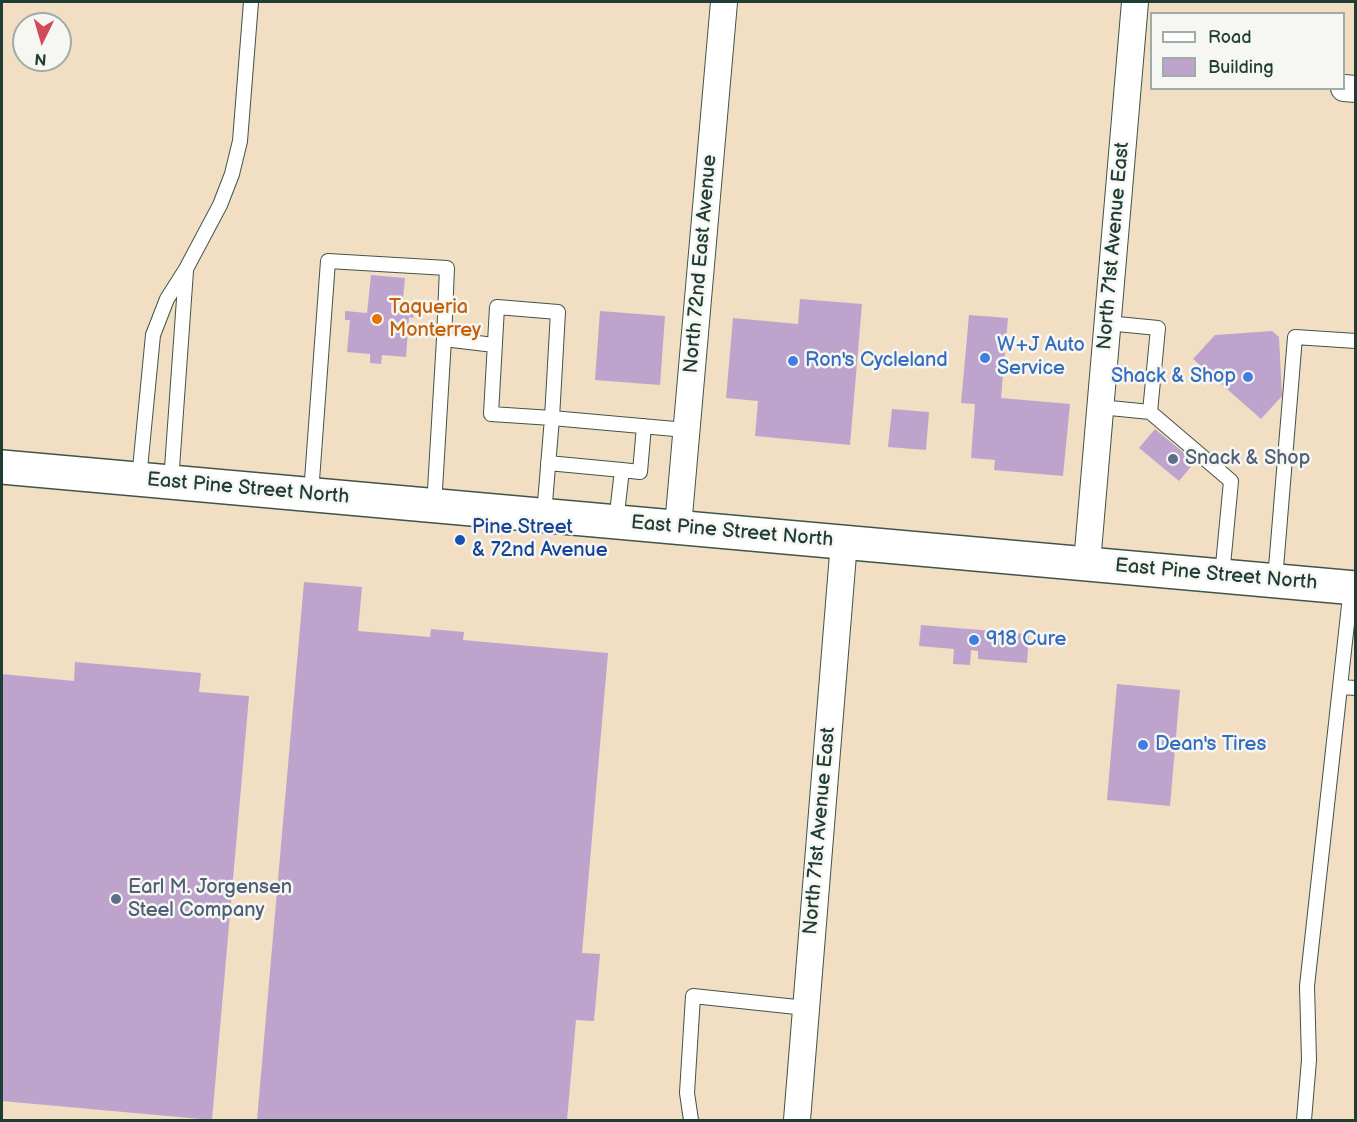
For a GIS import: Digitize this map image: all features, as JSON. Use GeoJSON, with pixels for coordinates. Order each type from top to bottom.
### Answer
{"type":"FeatureCollection","features":[{"type":"Feature","properties":{"kind":"street","name":"North 72nd East Avenue"},"geometry":{"type":"LineString","coordinates":[[678,528],[724,2]]}},
{"type":"Feature","properties":{"kind":"street","name":"North 71st Avenue East"},"geometry":{"type":"LineString","coordinates":[[1087,563],[1107,323],[1140,71],[1135,2]]}},
{"type":"Feature","properties":{"kind":"street","name":"East Pine Street North"},"geometry":{"type":"LineString","coordinates":[[2,467],[1353,587]]}},
{"type":"Feature","properties":{"kind":"street","name":"North 71st Avenue East"},"geometry":{"type":"LineString","coordinates":[[797,1120],[844,542]]}},
{"type":"Feature","properties":{"kind":"lane"},"geometry":{"type":"LineString","coordinates":[[155,481],[153,335],[167,299],[186,269],[220,205],[232,174],[240,141],[251,2]]}},
{"type":"Feature","properties":{"kind":"lane"},"geometry":{"type":"LineString","coordinates":[[311,495],[328,261],[447,268],[434,506]]}},
{"type":"Feature","properties":{"kind":"lane"},"geometry":{"type":"LineString","coordinates":[[155,481],[186,269]]}},
{"type":"Feature","properties":{"kind":"lane"},"geometry":{"type":"LineString","coordinates":[[544,516],[552,418],[558,312],[497,307],[490,414],[552,418],[686,430]]}},
{"type":"Feature","properties":{"kind":"lane"},"geometry":{"type":"LineString","coordinates":[[1107,323],[1158,328],[1150,412]]}},
{"type":"Feature","properties":{"kind":"lane"},"geometry":{"type":"LineString","coordinates":[[1275,580],[1295,337],[1356,341]]}},
{"type":"Feature","properties":{"kind":"lane"},"geometry":{"type":"LineString","coordinates":[[444,339],[494,345]]}},
{"type":"Feature","properties":{"kind":"lane"},"geometry":{"type":"LineString","coordinates":[[1100,407],[1150,412],[1231,481],[1222,576]]}},
{"type":"Feature","properties":{"kind":"lane"},"geometry":{"type":"LineString","coordinates":[[548,463],[640,472],[644,426]]}},
{"type":"Feature","properties":{"kind":"lane"},"geometry":{"type":"LineString","coordinates":[[616,522],[622,470]]}},
{"type":"Feature","properties":{"kind":"lane"},"geometry":{"type":"LineString","coordinates":[[1304,1120],[1310,1060],[1307,986],[1353,587]]}},
{"type":"Feature","properties":{"kind":"lane"},"geometry":{"type":"LineString","coordinates":[[1340,687],[1356,688]]}},
{"type":"Feature","properties":{"kind":"lane"},"geometry":{"type":"LineString","coordinates":[[691,1120],[687,1093],[693,996],[806,1008]]}},
{"type":"Feature","properties":{"kind":"building","name":"Taqueria Monterrey"},"geometry":{"type":"Polygon","coordinates":[[[371,275],[405,278],[402,310],[414,311],[413,318],[409,317],[406,357],[382,355],[381,364],[370,363],[370,354],[347,352],[350,320],[345,320],[345,311],[367,313],[371,275]]]}},
{"type":"Feature","properties":{"kind":"building","name":"Ron's Cycleland"},"geometry":{"type":"Polygon","coordinates":[[[800,299],[862,304],[850,445],[755,436],[758,401],[726,398],[733,318],[798,324],[800,299]]]}},
{"type":"Feature","properties":{"kind":"building"},"geometry":{"type":"Polygon","coordinates":[[[600,311],[665,316],[660,385],[595,380],[600,311]]]}},
{"type":"Feature","properties":{"kind":"building","name":"W+J Auto Service"},"geometry":{"type":"Polygon","coordinates":[[[969,315],[1008,318],[1001,398],[1070,404],[1063,476],[994,470],[995,460],[971,458],[975,404],[961,403],[969,315]]]}},
{"type":"Feature","properties":{"kind":"building","name":"Shack & Shop"},"geometry":{"type":"Polygon","coordinates":[[[1272,331],[1279,337],[1282,396],[1261,419],[1193,359],[1215,335],[1272,331]]]}},
{"type":"Feature","properties":{"kind":"building"},"geometry":{"type":"Polygon","coordinates":[[[892,409],[929,412],[926,450],[888,447],[892,409]]]}},
{"type":"Feature","properties":{"kind":"building"},"geometry":{"type":"Polygon","coordinates":[[[1155,429],[1195,462],[1179,481],[1139,448],[1155,429]]]}},
{"type":"Feature","properties":{"kind":"building"},"geometry":{"type":"Polygon","coordinates":[[[304,582],[362,587],[358,631],[430,637],[431,629],[464,632],[463,640],[608,653],[582,953],[600,954],[594,1021],[576,1020],[567,1120],[257,1120],[304,582]]]}},
{"type":"Feature","properties":{"kind":"building","name":"918 Cure"},"geometry":{"type":"Polygon","coordinates":[[[921,625],[1029,634],[1027,663],[978,659],[978,651],[971,650],[970,665],[953,664],[954,649],[919,646],[921,625]]]}},
{"type":"Feature","properties":{"kind":"building","name":"Earl M. Jorgensen Steel Company"},"geometry":{"type":"Polygon","coordinates":[[[75,662],[201,673],[199,692],[249,696],[212,1120],[2,1101],[2,674],[74,681],[75,662]]]}},
{"type":"Feature","properties":{"kind":"building","name":"Dean's Tires"},"geometry":{"type":"Polygon","coordinates":[[[1117,684],[1180,690],[1170,806],[1107,800],[1117,684]]]}},
{"type":"Feature","properties":{"kind":"place","name":"Taqueria Monterrey"},"geometry":{"type":"Point","coordinates":[377,319]}},
{"type":"Feature","properties":{"kind":"place","name":"W+J Auto Service"},"geometry":{"type":"Point","coordinates":[985,358]}},
{"type":"Feature","properties":{"kind":"place","name":"Ron's Cycleland"},"geometry":{"type":"Point","coordinates":[793,361]}},
{"type":"Feature","properties":{"kind":"place","name":"Shack & Shop"},"geometry":{"type":"Point","coordinates":[1248,377]}},
{"type":"Feature","properties":{"kind":"place","name":"Snack & Shop"},"geometry":{"type":"Point","coordinates":[1173,459]}},
{"type":"Feature","properties":{"kind":"place","name":"Pine Street & 72nd Avenue"},"geometry":{"type":"Point","coordinates":[460,540]}},
{"type":"Feature","properties":{"kind":"place","name":"918 Cure"},"geometry":{"type":"Point","coordinates":[974,640]}},
{"type":"Feature","properties":{"kind":"place","name":"Dean's Tires"},"geometry":{"type":"Point","coordinates":[1143,745]}},
{"type":"Feature","properties":{"kind":"place","name":"Earl M. Jorgensen Steel Company"},"geometry":{"type":"Point","coordinates":[116,899]}}]}
